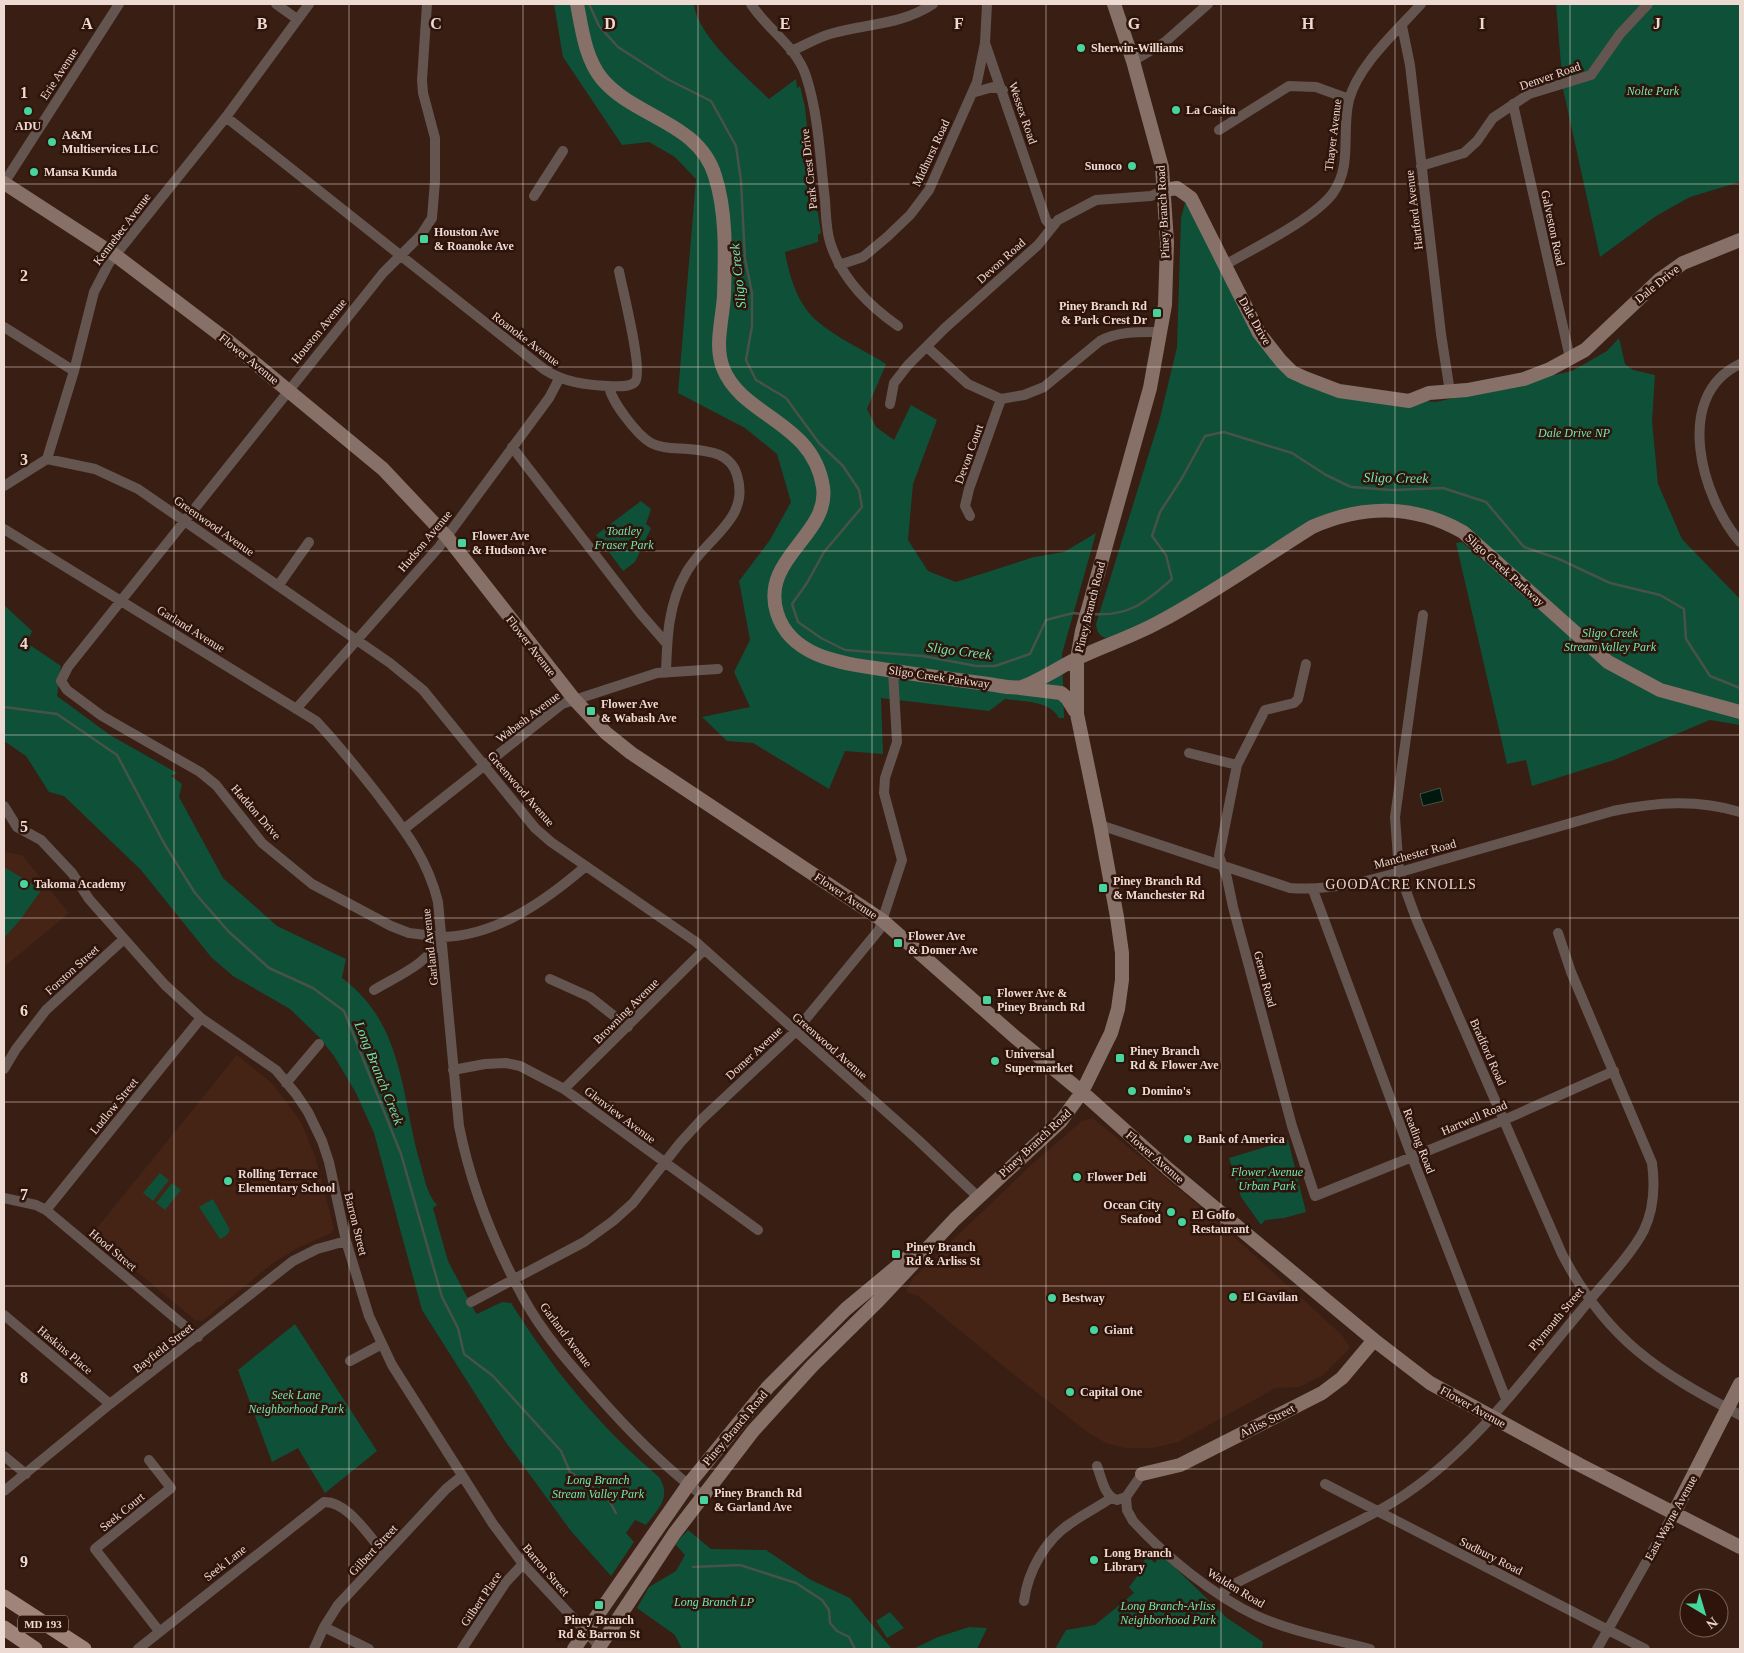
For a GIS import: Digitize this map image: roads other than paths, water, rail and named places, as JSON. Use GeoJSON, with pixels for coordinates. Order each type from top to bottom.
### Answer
{"type":"FeatureCollection","features":[{"type":"Feature","properties":{"kind":"main road","name":"MD 193"},"geometry":{"type":"LineString","coordinates":[[4,1597],[84,1649]]}},
{"type":"Feature","properties":{"kind":"main road","name":"MD 193"},"geometry":{"type":"LineString","coordinates":[[4,1628],[35,1649]]}},
{"type":"Feature","properties":{"kind":"street","name":"Erie Avenue"},"geometry":{"type":"LineString","coordinates":[[4,183],[120,4]]}},
{"type":"Feature","properties":{"kind":"street"},"geometry":{"type":"LineString","coordinates":[[276,4],[297,19]]}},
{"type":"Feature","properties":{"kind":"street","name":"Kennebec Avenue"},"geometry":{"type":"LineString","coordinates":[[46,459],[74,371],[94,292],[115,255],[226,117],[309,4]]}},
{"type":"Feature","properties":{"kind":"street","name":"Houston Avenue"},"geometry":{"type":"LineString","coordinates":[[61,682],[68,667],[288,390],[382,273],[421,235],[432,218],[435,181],[435,138],[423,93],[422,80],[427,4]]}},
{"type":"Feature","properties":{"kind":"street","name":"Sligo Creek Parkway"},"geometry":{"type":"LineString","coordinates":[[577,4],[586,46],[600,76],[614,91],[690,137],[704,153],[714,171],[724,235],[724,299],[720,329],[722,367],[731,383],[746,398],[785,426],[804,444],[816,463],[823,484],[821,509],[816,520],[783,563],[778,574],[776,587],[777,613],[787,631],[801,647],[822,658],[850,665],[1020,688],[1077,659],[1161,621],[1312,527],[1332,518],[1360,511],[1392,511],[1429,517],[1445,522],[1463,532],[1576,635],[1625,674],[1678,696],[1740,712]]}},
{"type":"Feature","properties":{"kind":"street","name":"Park Crest Drive"},"geometry":{"type":"LineString","coordinates":[[751,4],[791,51],[805,74],[815,106],[829,241],[839,265],[861,295],[876,310],[898,326]]}},
{"type":"Feature","properties":{"kind":"street"},"geometry":{"type":"LineString","coordinates":[[791,51],[829,34],[891,23],[922,11],[933,4]]}},
{"type":"Feature","properties":{"kind":"street","name":"Wessex Road"},"geometry":{"type":"LineString","coordinates":[[987,4],[985,43],[1046,220],[1052,227]]}},
{"type":"Feature","properties":{"kind":"street","name":"Piney Branch Road"},"geometry":{"type":"LineString","coordinates":[[599,1648],[702,1495],[782,1398],[978,1196],[1060,1122],[1082,1092],[1111,1033],[1118,1009],[1122,980],[1118,917],[1076,714],[1077,659],[1082,631],[1150,388],[1165,305],[1167,242],[1164,190],[1156,140],[1114,4]]}},
{"type":"Feature","properties":{"kind":"street"},"geometry":{"type":"LineString","coordinates":[[1133,61],[1166,42],[1208,4]]}},
{"type":"Feature","properties":{"kind":"street","name":"Thayer Avenue"},"geometry":{"type":"LineString","coordinates":[[1225,265],[1289,228],[1332,194],[1344,168],[1346,115],[1349,99],[1355,84],[1366,66],[1421,4]]}},
{"type":"Feature","properties":{"kind":"street","name":"Denver Road"},"geometry":{"type":"LineString","coordinates":[[1421,166],[1464,152],[1477,141],[1494,118],[1530,94],[1591,75],[1620,34],[1648,4]]}},
{"type":"Feature","properties":{"kind":"street","name":"Hartford Avenue"},"geometry":{"type":"LineString","coordinates":[[1402,26],[1410,65],[1448,392]]}},
{"type":"Feature","properties":{"kind":"street","name":"Midhurst Road"},"geometry":{"type":"LineString","coordinates":[[839,265],[863,257],[910,215],[929,190],[972,93],[985,43]]}},
{"type":"Feature","properties":{"kind":"street"},"geometry":{"type":"LineString","coordinates":[[1219,130],[1289,86],[1316,87],[1349,99]]}},
{"type":"Feature","properties":{"kind":"street"},"geometry":{"type":"LineString","coordinates":[[972,93],[992,88],[1002,90]]}},
{"type":"Feature","properties":{"kind":"street","name":"Galveston Road"},"geometry":{"type":"LineString","coordinates":[[1513,104],[1570,358]]}},
{"type":"Feature","properties":{"kind":"street","name":"Roanoke Avenue"},"geometry":{"type":"LineString","coordinates":[[226,117],[544,370],[559,379],[608,386]]}},
{"type":"Feature","properties":{"kind":"street"},"geometry":{"type":"LineString","coordinates":[[534,196],[563,152]]}},
{"type":"Feature","properties":{"kind":"street","name":"Flower Avenue"},"geometry":{"type":"LineString","coordinates":[[4,183],[115,255],[288,390],[383,469],[447,537],[574,699],[606,733],[631,753],[882,920],[1001,1026],[1082,1092],[1168,1169],[1374,1340],[1430,1383],[1740,1547]]}},
{"type":"Feature","properties":{"kind":"street","name":"Dale Drive"},"geometry":{"type":"LineString","coordinates":[[1164,190],[1177,188],[1191,198],[1259,333],[1292,372],[1339,391],[1409,401],[1422,396],[1438,398],[1448,392],[1524,379],[1570,358],[1585,350],[1659,280],[1683,263],[1740,240]]}},
{"type":"Feature","properties":{"kind":"street","name":"Devon Road"},"geometry":{"type":"LineString","coordinates":[[890,404],[894,383],[908,366],[928,348],[945,328],[1038,245],[1058,220],[1096,200],[1150,196],[1164,190]]}},
{"type":"Feature","properties":{"kind":"street"},"geometry":{"type":"LineString","coordinates":[[619,271],[636,354],[638,375],[635,382],[627,386],[608,386],[613,399],[644,438],[661,447],[712,452],[723,456],[734,466],[741,488],[739,506],[734,516],[698,555],[686,573],[671,612],[666,673]]}},
{"type":"Feature","properties":{"kind":"street"},"geometry":{"type":"LineString","coordinates":[[4,327],[74,371]]}},
{"type":"Feature","properties":{"kind":"street"},"geometry":{"type":"LineString","coordinates":[[928,348],[968,384],[1001,400],[1024,395],[1044,387],[1100,341],[1110,336],[1133,332],[1161,332]]}},
{"type":"Feature","properties":{"kind":"street"},"geometry":{"type":"LineString","coordinates":[[1740,364],[1731,368],[1713,386],[1702,408],[1698,426],[1702,461],[1714,503],[1729,530],[1740,542]]}},
{"type":"Feature","properties":{"kind":"street","name":"Hudson Avenue"},"geometry":{"type":"LineString","coordinates":[[296,709],[447,537],[549,398],[559,379]]}},
{"type":"Feature","properties":{"kind":"street","name":"Devon Court"},"geometry":{"type":"LineString","coordinates":[[970,516],[965,506],[969,489],[1001,400]]}},
{"type":"Feature","properties":{"kind":"street"},"geometry":{"type":"LineString","coordinates":[[512,447],[650,626],[667,644]]}},
{"type":"Feature","properties":{"kind":"street"},"geometry":{"type":"LineString","coordinates":[[4,486],[46,459]]}},
{"type":"Feature","properties":{"kind":"street","name":"Greenwood Avenue"},"geometry":{"type":"LineString","coordinates":[[46,459],[95,469],[121,479],[390,663],[423,690],[535,828],[586,866],[652,909],[704,950],[918,1140],[978,1196]]}},
{"type":"Feature","properties":{"kind":"street","name":"Garland Avenue"},"geometry":{"type":"LineString","coordinates":[[4,529],[316,721],[338,744],[404,829],[420,852],[433,882],[443,936],[453,1070],[464,1149],[488,1223],[525,1300],[549,1337],[637,1438],[688,1485],[702,1495]]}},
{"type":"Feature","properties":{"kind":"street"},"geometry":{"type":"LineString","coordinates":[[278,586],[309,542]]}},
{"type":"Feature","properties":{"kind":"street","name":"Bradford Road"},"geometry":{"type":"LineString","coordinates":[[1423,615],[1394,816],[1399,872],[1417,921],[1562,1254],[1589,1300],[1611,1328],[1648,1361],[1690,1389],[1735,1412]]}},
{"type":"Feature","properties":{"kind":"street","name":"Geren Road"},"geometry":{"type":"LineString","coordinates":[[1306,664],[1296,702],[1265,710],[1237,765],[1219,856],[1221,866],[1227,878],[1233,907],[1292,1126],[1315,1196]]}},
{"type":"Feature","properties":{"kind":"street","name":"Wabash Avenue"},"geometry":{"type":"LineString","coordinates":[[404,829],[562,704],[657,673],[718,669]]}},
{"type":"Feature","properties":{"kind":"street","name":"Domer Avenue"},"geometry":{"type":"LineString","coordinates":[[471,1302],[584,1242],[610,1224],[633,1203],[680,1143],[701,1120],[795,1032],[879,930],[902,860],[884,793],[885,778],[897,742],[893,671]]}},
{"type":"Feature","properties":{"kind":"street","name":"Haddon Drive"},"geometry":{"type":"LineString","coordinates":[[61,682],[67,690],[102,716],[200,772],[216,786],[262,843],[312,884],[391,926],[409,933],[464,936],[507,922],[560,888],[586,866]]}},
{"type":"Feature","properties":{"kind":"street"},"geometry":{"type":"LineString","coordinates":[[1020,688],[1061,693],[1067,698],[1076,714]]}},
{"type":"Feature","properties":{"kind":"street"},"geometry":{"type":"LineString","coordinates":[[1189,753],[1237,765]]}},
{"type":"Feature","properties":{"kind":"street","name":"Manchester Road"},"geometry":{"type":"LineString","coordinates":[[1100,825],[1290,888],[1313,890],[1330,888],[1399,872],[1614,811],[1648,804],[1690,802],[1740,812]]}},
{"type":"Feature","properties":{"kind":"street","name":"Barron Street"},"geometry":{"type":"LineString","coordinates":[[4,806],[17,827],[40,840],[72,873],[89,899],[165,985],[201,1018],[260,1057],[276,1070],[308,1112],[322,1141],[329,1162],[346,1241],[369,1316],[392,1365],[493,1524],[523,1564],[599,1648]]}},
{"type":"Feature","properties":{"kind":"street","name":"Reading Road"},"geometry":{"type":"LineString","coordinates":[[1313,890],[1412,1157],[1506,1399]]}},
{"type":"Feature","properties":{"kind":"street","name":"Plymouth Street"},"geometry":{"type":"LineString","coordinates":[[1222,1594],[1230,1586],[1378,1512],[1408,1493],[1441,1466],[1470,1440],[1506,1399],[1589,1300],[1644,1230],[1650,1212],[1655,1181],[1652,1163],[1571,972],[1558,933]]}},
{"type":"Feature","properties":{"kind":"street"},"geometry":{"type":"LineString","coordinates":[[374,990],[425,959],[431,954],[443,936]]}},
{"type":"Feature","properties":{"kind":"street","name":"Forston Street"},"geometry":{"type":"LineString","coordinates":[[4,1069],[16,1049],[46,1010],[124,940]]}},
{"type":"Feature","properties":{"kind":"street","name":"Browning Avenue"},"geometry":{"type":"LineString","coordinates":[[564,1090],[704,950]]}},
{"type":"Feature","properties":{"kind":"street"},"geometry":{"type":"LineString","coordinates":[[550,979],[590,997],[628,1027]]}},
{"type":"Feature","properties":{"kind":"street","name":"Ludlow Street"},"geometry":{"type":"LineString","coordinates":[[46,1210],[201,1018]]}},
{"type":"Feature","properties":{"kind":"street"},"geometry":{"type":"LineString","coordinates":[[286,1083],[319,1044]]}},
{"type":"Feature","properties":{"kind":"street","name":"Glenview Avenue"},"geometry":{"type":"LineString","coordinates":[[453,1070],[506,1063],[520,1066],[564,1090],[758,1230]]}},
{"type":"Feature","properties":{"kind":"street","name":"Hartwell Road"},"geometry":{"type":"LineString","coordinates":[[1315,1196],[1504,1120],[1614,1071]]}},
{"type":"Feature","properties":{"kind":"street","name":"Hood Street"},"geometry":{"type":"LineString","coordinates":[[4,1198],[36,1205],[46,1210],[198,1337]]}},
{"type":"Feature","properties":{"kind":"street","name":"Piney Branch Road"},"geometry":{"type":"LineString","coordinates":[[574,1649],[688,1485],[768,1387],[831,1323],[955,1219]]}},
{"type":"Feature","properties":{"kind":"street","name":"Bayfield Street"},"geometry":{"type":"LineString","coordinates":[[4,1492],[110,1404],[294,1261],[317,1249],[346,1241]]}},
{"type":"Feature","properties":{"kind":"street"},"geometry":{"type":"LineString","coordinates":[[867,1291],[878,1301]]}},
{"type":"Feature","properties":{"kind":"street","name":"Haskins Place"},"geometry":{"type":"LineString","coordinates":[[4,1315],[110,1404]]}},
{"type":"Feature","properties":{"kind":"street","name":"Arliss Street"},"geometry":{"type":"LineString","coordinates":[[1142,1474],[1180,1465],[1322,1393],[1342,1378],[1374,1340]]}},
{"type":"Feature","properties":{"kind":"street"},"geometry":{"type":"LineString","coordinates":[[350,1362],[382,1344]]}},
{"type":"Feature","properties":{"kind":"street","name":"East Wayne Avenue"},"geometry":{"type":"LineString","coordinates":[[1596,1649],[1609,1630],[1674,1513],[1735,1412],[1740,1384]]}},
{"type":"Feature","properties":{"kind":"street"},"geometry":{"type":"LineString","coordinates":[[4,1456],[26,1474]]}},
{"type":"Feature","properties":{"kind":"street","name":"Seek Court"},"geometry":{"type":"LineString","coordinates":[[149,1460],[171,1488],[95,1549],[160,1631]]}},
{"type":"Feature","properties":{"kind":"street"},"geometry":{"type":"LineString","coordinates":[[1097,1466],[1111,1498],[1117,1500],[1126,1497],[1142,1474]]}},
{"type":"Feature","properties":{"kind":"street","name":"Gilbert Street"},"geometry":{"type":"LineString","coordinates":[[314,1649],[324,1627],[338,1605],[446,1489],[462,1476]]}},
{"type":"Feature","properties":{"kind":"street","name":"Sudbury Road"},"geometry":{"type":"LineString","coordinates":[[1325,1484],[1645,1649]]}},
{"type":"Feature","properties":{"kind":"street","name":"Walden Road"},"geometry":{"type":"LineString","coordinates":[[1126,1497],[1127,1510],[1142,1530],[1191,1574],[1222,1594],[1256,1615],[1301,1632],[1370,1649]]}},
{"type":"Feature","properties":{"kind":"street"},"geometry":{"type":"LineString","coordinates":[[1024,1601],[1031,1572],[1055,1536],[1068,1524],[1111,1498]]}},
{"type":"Feature","properties":{"kind":"street","name":"Seek Lane"},"geometry":{"type":"LineString","coordinates":[[138,1649],[324,1502],[331,1501],[345,1508],[386,1554]]}},
{"type":"Feature","properties":{"kind":"street","name":"Gilbert Place"},"geometry":{"type":"LineString","coordinates":[[462,1649],[506,1582],[523,1564]]}},
{"type":"Feature","properties":{"kind":"street"},"geometry":{"type":"LineString","coordinates":[[324,1627],[369,1649]]}},
{"type":"Feature","properties":{"kind":"waterway","name":"Sligo Creek"},"geometry":{"type":"LineString","coordinates":[[589,4],[599,26],[618,47],[669,80],[711,101],[736,146],[741,181],[745,259],[752,293],[752,326],[746,360],[756,380],[786,398],[819,443],[843,466],[859,490],[862,507],[824,552],[807,583],[792,604],[798,622],[821,638],[845,650],[923,656],[976,666],[995,666],[1030,654],[1046,620],[1073,613],[1082,614]]}},
{"type":"Feature","properties":{"kind":"waterway","name":"Sligo Creek"},"geometry":{"type":"LineString","coordinates":[[1092,614],[1116,613],[1127,610],[1154,595],[1172,579],[1166,555],[1152,536],[1160,512],[1182,478],[1205,436],[1224,432],[1292,453],[1326,475],[1351,487],[1392,490],[1443,488],[1486,502],[1524,547],[1559,559],[1610,583],[1660,595],[1684,609],[1686,639],[1710,676],[1740,688]]}},
{"type":"Feature","properties":{"kind":"waterway","name":"Long Branch Creek"},"geometry":{"type":"LineString","coordinates":[[4,707],[57,714],[117,755],[165,845],[195,893],[228,931],[269,968],[313,988],[344,1011],[401,1154],[442,1297],[458,1328],[464,1354],[493,1376],[561,1451],[570,1472],[607,1497],[616,1513]]}},
{"type":"Feature","properties":{"kind":"waterway","name":"Long Branch Creek"},"geometry":{"type":"LineString","coordinates":[[693,1567],[740,1565],[796,1583],[822,1600],[829,1610],[830,1623],[837,1631],[849,1637],[855,1649]]}},
{"type":"Feature","properties":{"kind":"place","name":"Sherwin-Williams"},"geometry":{"type":"Point","coordinates":[1081,48]}},
{"type":"Feature","properties":{"kind":"place","name":"La Casita"},"geometry":{"type":"Point","coordinates":[1176,110]}},
{"type":"Feature","properties":{"kind":"place","name":"ADU"},"geometry":{"type":"Point","coordinates":[28,111]}},
{"type":"Feature","properties":{"kind":"place","name":"A&M Multiservices LLC"},"geometry":{"type":"Point","coordinates":[52,142]}},
{"type":"Feature","properties":{"kind":"place","name":"Sunoco"},"geometry":{"type":"Point","coordinates":[1132,166]}},
{"type":"Feature","properties":{"kind":"place","name":"Mansa Kunda"},"geometry":{"type":"Point","coordinates":[34,172]}},
{"type":"Feature","properties":{"kind":"place","name":"Houston Ave & Roanoke Ave"},"geometry":{"type":"Point","coordinates":[424,239]}},
{"type":"Feature","properties":{"kind":"place","name":"Piney Branch Rd & Park Crest Dr"},"geometry":{"type":"Point","coordinates":[1157,313]}},
{"type":"Feature","properties":{"kind":"place","name":"Flower Ave & Hudson Ave"},"geometry":{"type":"Point","coordinates":[462,543]}},
{"type":"Feature","properties":{"kind":"place","name":"Flower Ave & Wabash Ave"},"geometry":{"type":"Point","coordinates":[591,711]}},
{"type":"Feature","properties":{"kind":"place","name":"Takoma Academy"},"geometry":{"type":"Point","coordinates":[24,884]}},
{"type":"Feature","properties":{"kind":"place","name":"Piney Branch Rd & Manchester Rd"},"geometry":{"type":"Point","coordinates":[1103,888]}},
{"type":"Feature","properties":{"kind":"place","name":"Flower Ave & Domer Ave"},"geometry":{"type":"Point","coordinates":[898,943]}},
{"type":"Feature","properties":{"kind":"place","name":"Flower Ave & Piney Branch Rd"},"geometry":{"type":"Point","coordinates":[987,1000]}},
{"type":"Feature","properties":{"kind":"place","name":"Piney Branch Rd & Flower Ave"},"geometry":{"type":"Point","coordinates":[1120,1058]}},
{"type":"Feature","properties":{"kind":"place","name":"Universal Supermarket"},"geometry":{"type":"Point","coordinates":[995,1061]}},
{"type":"Feature","properties":{"kind":"place","name":"Domino's"},"geometry":{"type":"Point","coordinates":[1132,1091]}},
{"type":"Feature","properties":{"kind":"place","name":"Bank of America"},"geometry":{"type":"Point","coordinates":[1188,1139]}},
{"type":"Feature","properties":{"kind":"place","name":"Flower Deli"},"geometry":{"type":"Point","coordinates":[1077,1177]}},
{"type":"Feature","properties":{"kind":"place","name":"Rolling Terrace Elementary School"},"geometry":{"type":"Point","coordinates":[228,1181]}},
{"type":"Feature","properties":{"kind":"place","name":"Ocean City Seafood"},"geometry":{"type":"Point","coordinates":[1171,1212]}},
{"type":"Feature","properties":{"kind":"place","name":"El Golfo Restaurant"},"geometry":{"type":"Point","coordinates":[1182,1222]}},
{"type":"Feature","properties":{"kind":"place","name":"Piney Branch Rd & Arliss St"},"geometry":{"type":"Point","coordinates":[896,1254]}},
{"type":"Feature","properties":{"kind":"place","name":"El Gavilan"},"geometry":{"type":"Point","coordinates":[1233,1297]}},
{"type":"Feature","properties":{"kind":"place","name":"Bestway"},"geometry":{"type":"Point","coordinates":[1052,1298]}},
{"type":"Feature","properties":{"kind":"place","name":"Giant"},"geometry":{"type":"Point","coordinates":[1094,1330]}},
{"type":"Feature","properties":{"kind":"place","name":"Capital One"},"geometry":{"type":"Point","coordinates":[1070,1392]}},
{"type":"Feature","properties":{"kind":"place","name":"Piney Branch Rd & Garland Ave"},"geometry":{"type":"Point","coordinates":[704,1500]}},
{"type":"Feature","properties":{"kind":"place","name":"Long Branch Library"},"geometry":{"type":"Point","coordinates":[1094,1560]}},
{"type":"Feature","properties":{"kind":"place","name":"Piney Branch Rd & Barron St"},"geometry":{"type":"Point","coordinates":[599,1605]}},
{"type":"Feature","properties":{"kind":"district","name":"GOODACRE KNOLLS"},"geometry":{"type":"Point","coordinates":[1401,884]}},
{"type":"Feature","properties":{"kind":"park label","name":"Nolte Park"},"geometry":{"type":"Point","coordinates":[1653,91]}},
{"type":"Feature","properties":{"kind":"park label","name":"Dale Drive NP"},"geometry":{"type":"Point","coordinates":[1574,433]}},
{"type":"Feature","properties":{"kind":"park label","name":"Toatley Fraser Park"},"geometry":{"type":"Point","coordinates":[624,538]}},
{"type":"Feature","properties":{"kind":"park label","name":"Sligo Creek Stream Valley Park"},"geometry":{"type":"Point","coordinates":[1610,640]}},
{"type":"Feature","properties":{"kind":"park label","name":"Flower Avenue Urban Park"},"geometry":{"type":"Point","coordinates":[1267,1179]}},
{"type":"Feature","properties":{"kind":"park label","name":"Seek Lane Neighborhood Park"},"geometry":{"type":"Point","coordinates":[296,1402]}},
{"type":"Feature","properties":{"kind":"park label","name":"Long Branch Stream Valley Park"},"geometry":{"type":"Point","coordinates":[598,1487]}},
{"type":"Feature","properties":{"kind":"park label","name":"Long Branch LP"},"geometry":{"type":"Point","coordinates":[714,1602]}},
{"type":"Feature","properties":{"kind":"park label","name":"Long Branch-Arliss Neighborhood Park"},"geometry":{"type":"Point","coordinates":[1168,1613]}}]}
